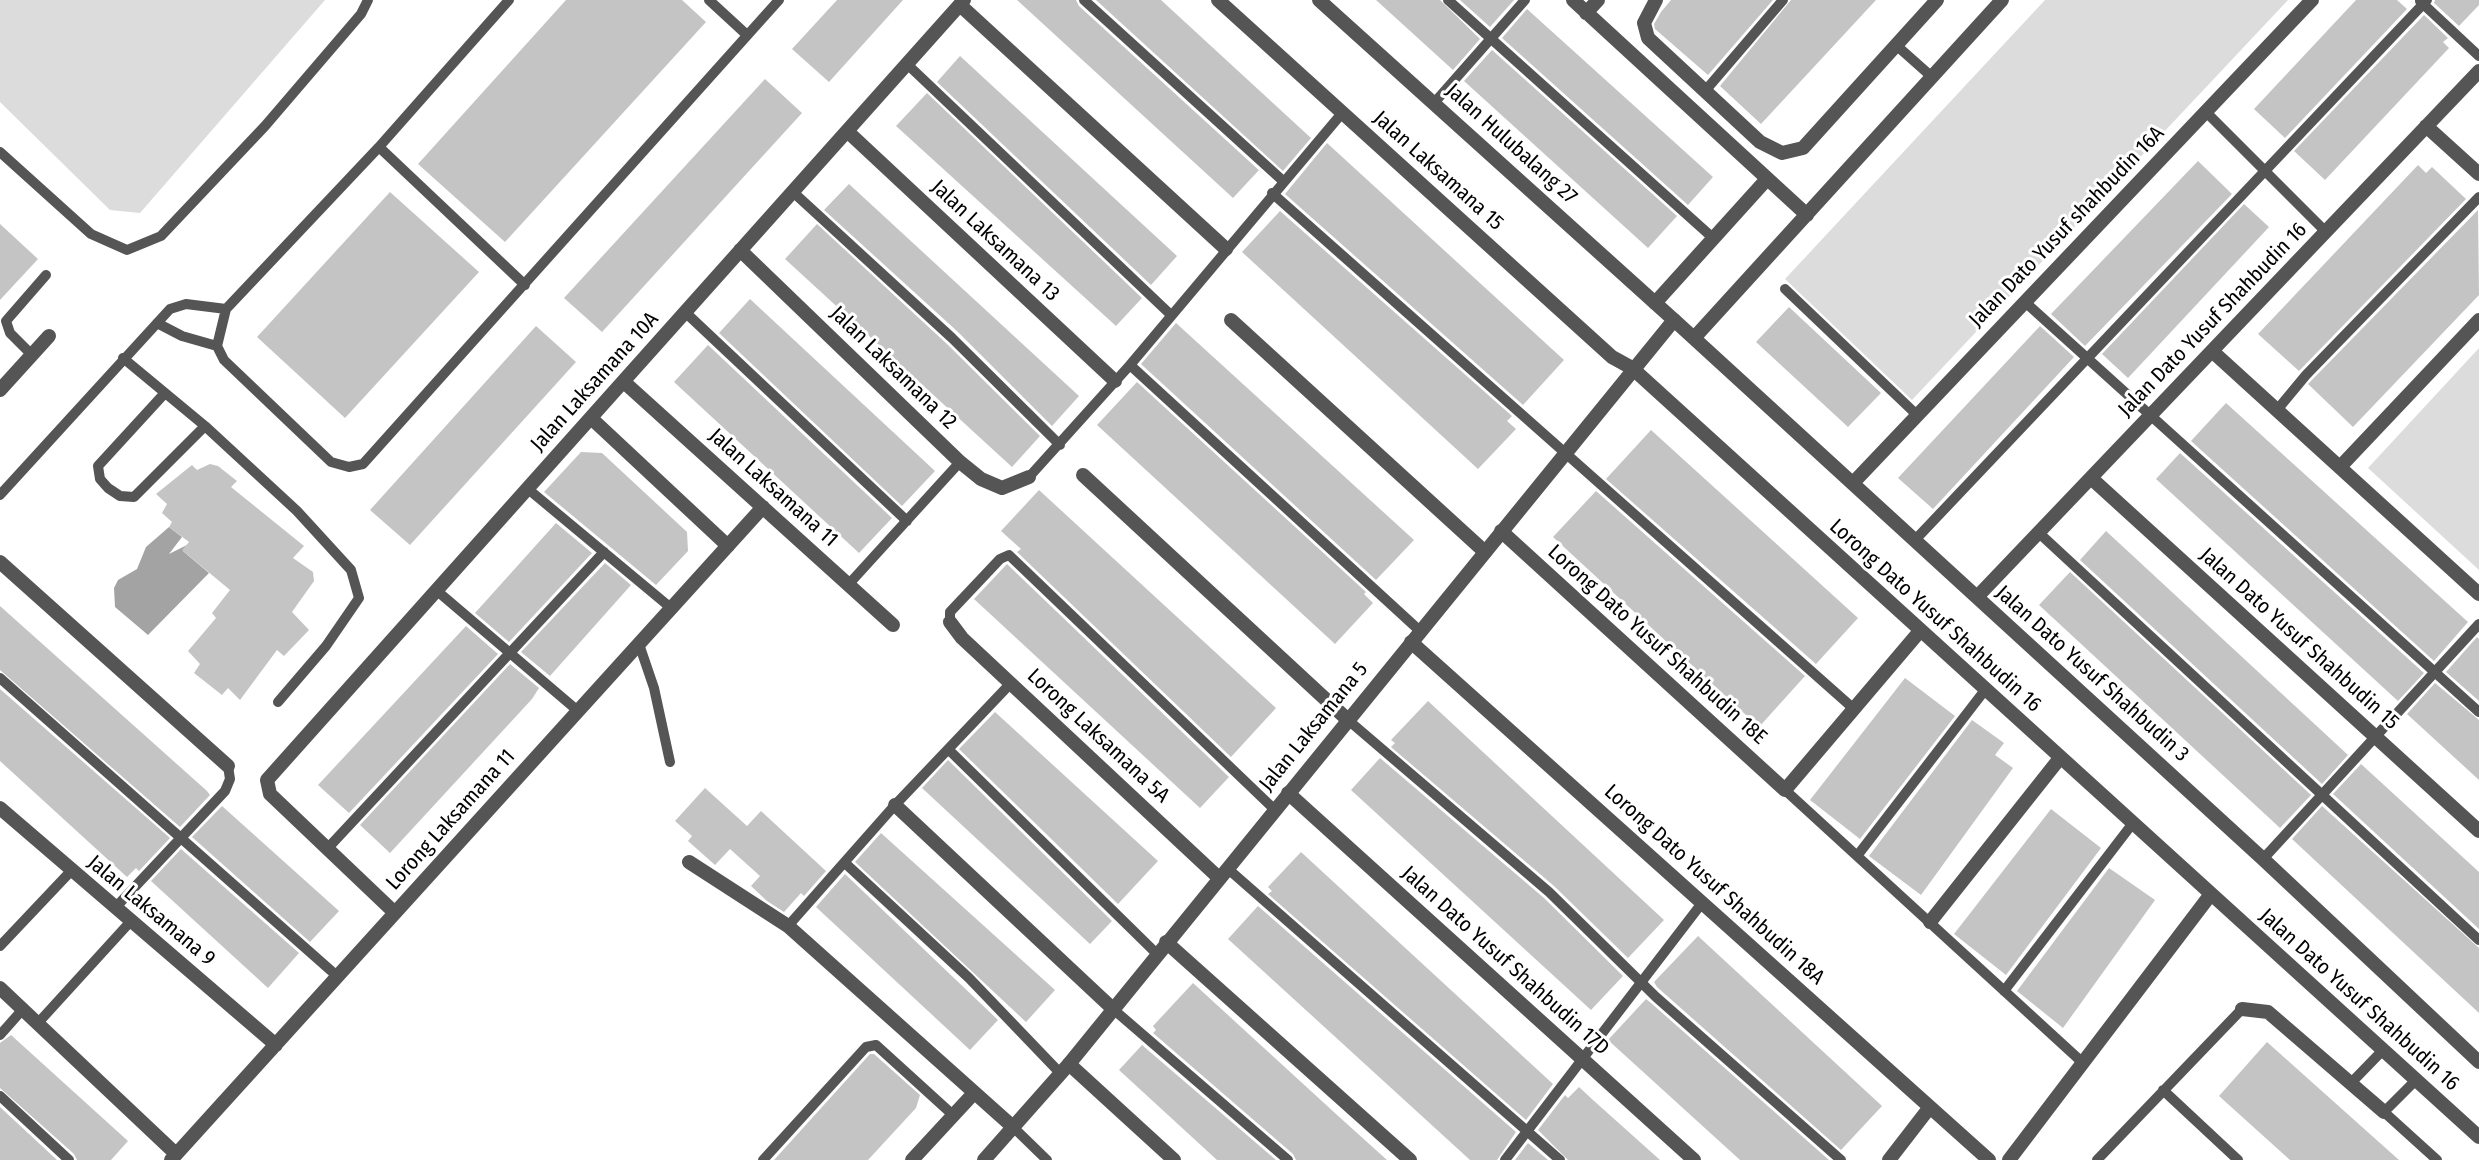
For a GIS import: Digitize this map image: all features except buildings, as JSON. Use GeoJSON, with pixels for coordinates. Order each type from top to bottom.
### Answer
{"type":"FeatureCollection","features":[{"type":"Feature","properties":{"kind":"street","name":"Jalan Laksamana 15"},"geometry":{"type":"LineString","coordinates":[[1218,0],[1612,357],[1632,368]]}},
{"type":"Feature","properties":{"kind":"street","name":"Jalan Hulubalang 27"},"geometry":{"type":"LineString","coordinates":[[1319,0],[1674,320]]}},
{"type":"Feature","properties":{"kind":"street"},"geometry":{"type":"LineString","coordinates":[[1573,0],[1807,215]]}},
{"type":"Feature","properties":{"kind":"street"},"geometry":{"type":"LineString","coordinates":[[1587,13],[1598,0]]}},
{"type":"Feature","properties":{"kind":"street"},"geometry":{"type":"LineString","coordinates":[[1656,0],[1644,23],[1647,38],[1760,142],[1782,153],[1803,148],[1937,0]]}},
{"type":"Feature","properties":{"kind":"street"},"geometry":{"type":"LineString","coordinates":[[1694,338],[2002,0]]}},
{"type":"Feature","properties":{"kind":"street","name":"Jalan Dato Yusuf shahbudin 16A"},"geometry":{"type":"LineString","coordinates":[[1853,483],[2312,0]]}},
{"type":"Feature","properties":{"kind":"street"},"geometry":{"type":"LineString","coordinates":[[962,2],[1226,249]]}},
{"type":"Feature","properties":{"kind":"street","name":"Jalan Laksamana 10A"},"geometry":{"type":"LineString","coordinates":[[327,849],[270,794],[267,780],[962,2]]}},
{"type":"Feature","properties":{"kind":"street","name":"Jalan Dato Yusuf Shahbudin 16"},"geometry":{"type":"LineString","coordinates":[[1978,597],[2479,71]]}},
{"type":"Feature","properties":{"kind":"street"},"geometry":{"type":"LineString","coordinates":[[2426,127],[2479,174]]}},
{"type":"Feature","properties":{"kind":"street","name":"Jalan Laksamana 13"},"geometry":{"type":"LineString","coordinates":[[847,131],[1115,382]]}},
{"type":"Feature","properties":{"kind":"street"},"geometry":{"type":"LineString","coordinates":[[1655,303],[1768,179]]}},
{"type":"Feature","properties":{"kind":"street","name":"Jalan Laksamana 12"},"geometry":{"type":"LineString","coordinates":[[740,250],[960,462],[981,479],[1002,488],[1029,477]]}},
{"type":"Feature","properties":{"kind":"street"},"geometry":{"type":"LineString","coordinates":[[1231,320],[1485,552]]}},
{"type":"Feature","properties":{"kind":"street","name":"Jalan Laksamana 5"},"geometry":{"type":"LineString","coordinates":[[984,1160],[1065,1069],[1632,368],[1674,320]]}},
{"type":"Feature","properties":{"kind":"street","name":"Jalan Dato Yusuf Shahbudin 3"},"geometry":{"type":"LineString","coordinates":[[1674,320],[2263,859],[2479,1062]]}},
{"type":"Feature","properties":{"kind":"street"},"geometry":{"type":"LineString","coordinates":[[2340,467],[2479,320]]}},
{"type":"Feature","properties":{"kind":"street"},"geometry":{"type":"LineString","coordinates":[[0,390],[50,336]]}},
{"type":"Feature","properties":{"kind":"street"},"geometry":{"type":"LineString","coordinates":[[2212,351],[2479,594]]}},
{"type":"Feature","properties":{"kind":"street","name":"Lorong Dato Yusuf Shahbudin 16"},"geometry":{"type":"LineString","coordinates":[[1632,368],[2211,894]]}},
{"type":"Feature","properties":{"kind":"street","name":"Jalan Laksamana 11"},"geometry":{"type":"LineString","coordinates":[[624,382],[893,625]]}},
{"type":"Feature","properties":{"kind":"street"},"geometry":{"type":"LineString","coordinates":[[591,418],[728,546]]}},
{"type":"Feature","properties":{"kind":"street"},"geometry":{"type":"LineString","coordinates":[[1083,475],[1348,720]]}},
{"type":"Feature","properties":{"kind":"street","name":"Jalan Dato Yusuf Shahbudin 15"},"geometry":{"type":"LineString","coordinates":[[2091,478],[2479,831]]}},
{"type":"Feature","properties":{"kind":"street","name":"Lorong Laksamana 11"},"geometry":{"type":"LineString","coordinates":[[173,1157],[763,507]]}},
{"type":"Feature","properties":{"kind":"street","name":"Lorong Dato Yusuf Shahbudin 18E"},"geometry":{"type":"LineString","coordinates":[[1501,531],[1785,790]]}},
{"type":"Feature","properties":{"kind":"street"},"geometry":{"type":"LineString","coordinates":[[0,562],[228,766]]}},
{"type":"Feature","properties":{"kind":"street","name":"Lorong Laksamana 5A"},"geometry":{"type":"LineString","coordinates":[[950,622],[962,638],[1223,873]]}},
{"type":"Feature","properties":{"kind":"street"},"geometry":{"type":"LineString","coordinates":[[1785,790],[1920,631]]}},
{"type":"Feature","properties":{"kind":"street","name":"Lorong Dato Yusuf Shahbudin 18A"},"geometry":{"type":"LineString","coordinates":[[1415,636],[1702,903],[1989,1160]]}},
{"type":"Feature","properties":{"kind":"street"},"geometry":{"type":"LineString","coordinates":[[1930,922],[2060,758]]}},
{"type":"Feature","properties":{"kind":"street","name":"Jalan Dato Yusuf Shahbudin 17D"},"geometry":{"type":"LineString","coordinates":[[1288,793],[1694,1160]]}},
{"type":"Feature","properties":{"kind":"street"},"geometry":{"type":"LineString","coordinates":[[895,805],[1113,1009]]}},
{"type":"Feature","properties":{"kind":"street","name":"Jalan Laksamana 9"},"geometry":{"type":"LineString","coordinates":[[0,808],[276,1045]]}},
{"type":"Feature","properties":{"kind":"street"},"geometry":{"type":"LineString","coordinates":[[327,849],[395,913]]}},
{"type":"Feature","properties":{"kind":"street"},"geometry":{"type":"LineString","coordinates":[[689,862],[788,926],[1013,1128]]}},
{"type":"Feature","properties":{"kind":"street"},"geometry":{"type":"LineString","coordinates":[[2009,1160],[2211,894]]}},
{"type":"Feature","properties":{"kind":"street","name":"Jalan Dato Yusuf Shahbudin 16"},"geometry":{"type":"LineString","coordinates":[[2211,894],[2479,1137]]}},
{"type":"Feature","properties":{"kind":"street"},"geometry":{"type":"LineString","coordinates":[[1166,942],[1410,1160]]}},
{"type":"Feature","properties":{"kind":"street"},"geometry":{"type":"LineString","coordinates":[[0,988],[173,1157]]}},
{"type":"Feature","properties":{"kind":"street"},"geometry":{"type":"LineString","coordinates":[[2242,1009],[2268,1012],[2384,1112]]}},
{"type":"Feature","properties":{"kind":"street"},"geometry":{"type":"LineString","coordinates":[[1065,1069],[1174,1160]]}},
{"type":"Feature","properties":{"kind":"street"},"geometry":{"type":"LineString","coordinates":[[912,1160],[974,1093]]}},
{"type":"Feature","properties":{"kind":"street"},"geometry":{"type":"LineString","coordinates":[[1889,1160],[1930,1107]]}},
{"type":"Feature","properties":{"kind":"lane"},"geometry":{"type":"LineString","coordinates":[[0,152],[91,234],[127,250],[161,236],[265,126],[361,14],[368,0]]}},
{"type":"Feature","properties":{"kind":"lane"},"geometry":{"type":"LineString","coordinates":[[509,0],[379,147],[226,309],[218,346],[224,359],[331,462],[349,467],[363,464],[779,0]]}},
{"type":"Feature","properties":{"kind":"lane"},"geometry":{"type":"LineString","coordinates":[[709,0],[747,35]]}},
{"type":"Feature","properties":{"kind":"lane"},"geometry":{"type":"LineString","coordinates":[[1084,0],[1282,180]]}},
{"type":"Feature","properties":{"kind":"lane"},"geometry":{"type":"LineString","coordinates":[[1448,0],[1713,239]]}},
{"type":"Feature","properties":{"kind":"lane"},"geometry":{"type":"LineString","coordinates":[[1434,103],[1525,0]]}},
{"type":"Feature","properties":{"kind":"lane"},"geometry":{"type":"LineString","coordinates":[[1705,91],[1783,0]]}},
{"type":"Feature","properties":{"kind":"lane"},"geometry":{"type":"LineString","coordinates":[[1914,540],[2423,1],[2479,56]]}},
{"type":"Feature","properties":{"kind":"lane"},"geometry":{"type":"LineString","coordinates":[[1896,45],[1932,77]]}},
{"type":"Feature","properties":{"kind":"lane"},"geometry":{"type":"LineString","coordinates":[[907,64],[1171,315]]}},
{"type":"Feature","properties":{"kind":"lane"},"geometry":{"type":"LineString","coordinates":[[1029,477],[1130,366],[1282,180],[1343,112]]}},
{"type":"Feature","properties":{"kind":"lane"},"geometry":{"type":"LineString","coordinates":[[2206,112],[2326,232]]}},
{"type":"Feature","properties":{"kind":"lane"},"geometry":{"type":"LineString","coordinates":[[379,147],[525,285]]}},
{"type":"Feature","properties":{"kind":"lane"},"geometry":{"type":"LineString","coordinates":[[793,192],[953,338],[1059,445]]}},
{"type":"Feature","properties":{"kind":"lane"},"geometry":{"type":"LineString","coordinates":[[1272,193],[1854,709]]}},
{"type":"Feature","properties":{"kind":"lane"},"geometry":{"type":"LineString","coordinates":[[2277,410],[2306,375],[2479,197]]}},
{"type":"Feature","properties":{"kind":"lane"},"geometry":{"type":"LineString","coordinates":[[32,355],[10,333],[6,321],[46,275]]}},
{"type":"Feature","properties":{"kind":"lane"},"geometry":{"type":"LineString","coordinates":[[1785,289],[1917,415]]}},
{"type":"Feature","properties":{"kind":"lane"},"geometry":{"type":"LineString","coordinates":[[2025,302],[2479,712]]}},
{"type":"Feature","properties":{"kind":"lane"},"geometry":{"type":"LineString","coordinates":[[0,495],[170,309],[186,304],[226,309]]}},
{"type":"Feature","properties":{"kind":"lane"},"geometry":{"type":"LineString","coordinates":[[685,312],[907,521]]}},
{"type":"Feature","properties":{"kind":"lane"},"geometry":{"type":"LineString","coordinates":[[157,323],[182,336],[218,346]]}},
{"type":"Feature","properties":{"kind":"lane"},"geometry":{"type":"LineString","coordinates":[[123,358],[205,426],[297,511],[352,570],[359,598],[326,646],[278,702]]}},
{"type":"Feature","properties":{"kind":"lane"},"geometry":{"type":"LineString","coordinates":[[1130,366],[1415,636]]}},
{"type":"Feature","properties":{"kind":"lane"},"geometry":{"type":"LineString","coordinates":[[164,394],[98,466],[100,479],[108,488],[120,496],[134,497],[205,426]]}},
{"type":"Feature","properties":{"kind":"lane"},"geometry":{"type":"LineString","coordinates":[[848,585],[960,462]]}},
{"type":"Feature","properties":{"kind":"lane"},"geometry":{"type":"LineString","coordinates":[[528,489],[671,608]]}},
{"type":"Feature","properties":{"kind":"lane"},"geometry":{"type":"LineString","coordinates":[[2039,533],[2479,940]]}},
{"type":"Feature","properties":{"kind":"lane"},"geometry":{"type":"LineString","coordinates":[[327,849],[604,552]]}},
{"type":"Feature","properties":{"kind":"lane"},"geometry":{"type":"LineString","coordinates":[[950,622],[950,612],[1000,559],[1009,555],[1274,809]]}},
{"type":"Feature","properties":{"kind":"lane"},"geometry":{"type":"LineString","coordinates":[[436,590],[578,711]]}},
{"type":"Feature","properties":{"kind":"lane"},"geometry":{"type":"LineString","coordinates":[[2263,859],[2479,624]]}},
{"type":"Feature","properties":{"kind":"lane"},"geometry":{"type":"LineString","coordinates":[[639,644],[654,688],[670,762]]}},
{"type":"Feature","properties":{"kind":"lane"},"geometry":{"type":"LineString","coordinates":[[0,678],[337,976]]}},
{"type":"Feature","properties":{"kind":"lane"},"geometry":{"type":"LineString","coordinates":[[788,926],[895,805],[1011,683]]}},
{"type":"Feature","properties":{"kind":"lane"},"geometry":{"type":"LineString","coordinates":[[1857,856],[1985,690]]}},
{"type":"Feature","properties":{"kind":"lane"},"geometry":{"type":"LineString","coordinates":[[1348,720],[1549,892],[1643,982],[1841,1160]]}},
{"type":"Feature","properties":{"kind":"lane"},"geometry":{"type":"LineString","coordinates":[[949,750],[1157,954]]}},
{"type":"Feature","properties":{"kind":"lane"},"geometry":{"type":"LineString","coordinates":[[115,908],[225,791],[230,779],[228,766]]}},
{"type":"Feature","properties":{"kind":"lane"},"geometry":{"type":"LineString","coordinates":[[1785,790],[2083,1063]]}},
{"type":"Feature","properties":{"kind":"lane"},"geometry":{"type":"LineString","coordinates":[[2004,991],[2133,824]]}},
{"type":"Feature","properties":{"kind":"lane"},"geometry":{"type":"LineString","coordinates":[[845,863],[1065,1069]]}},
{"type":"Feature","properties":{"kind":"lane"},"geometry":{"type":"LineString","coordinates":[[0,946],[71,870]]}},
{"type":"Feature","properties":{"kind":"lane"},"geometry":{"type":"LineString","coordinates":[[1223,873],[1560,1160]]}},
{"type":"Feature","properties":{"kind":"lane"},"geometry":{"type":"LineString","coordinates":[[1505,1160],[1702,903]]}},
{"type":"Feature","properties":{"kind":"lane"},"geometry":{"type":"LineString","coordinates":[[38,1023],[131,921]]}},
{"type":"Feature","properties":{"kind":"lane"},"geometry":{"type":"LineString","coordinates":[[0,1035],[23,1009]]}},
{"type":"Feature","properties":{"kind":"lane"},"geometry":{"type":"LineString","coordinates":[[1113,1009],[1287,1160]]}},
{"type":"Feature","properties":{"kind":"lane"},"geometry":{"type":"LineString","coordinates":[[2097,1160],[2242,1009]]}},
{"type":"Feature","properties":{"kind":"lane"},"geometry":{"type":"LineString","coordinates":[[763,1160],[866,1047],[876,1045],[953,1115]]}},
{"type":"Feature","properties":{"kind":"lane"},"geometry":{"type":"LineString","coordinates":[[2351,1083],[2383,1050]]}},
{"type":"Feature","properties":{"kind":"lane"},"geometry":{"type":"LineString","coordinates":[[2416,1080],[2384,1112],[2437,1160]]}},
{"type":"Feature","properties":{"kind":"lane"},"geometry":{"type":"LineString","coordinates":[[2163,1090],[2238,1160]]}},
{"type":"Feature","properties":{"kind":"lane"},"geometry":{"type":"LineString","coordinates":[[0,1096],[69,1160]]}},
{"type":"Feature","properties":{"kind":"lane"},"geometry":{"type":"LineString","coordinates":[[1013,1128],[1047,1160]]}},
{"type":"Feature","properties":{"kind":"shaded area"},"geometry":{"type":"Polygon","coordinates":[[[0,0],[325,0],[140,213],[110,210],[0,102],[0,0]]]}},
{"type":"Feature","properties":{"kind":"shaded area"},"geometry":{"type":"Polygon","coordinates":[[[2045,0],[2288,0],[1912,400],[1785,279],[2045,0]]]}},
{"type":"Feature","properties":{"kind":"shaded area"},"geometry":{"type":"Polygon","coordinates":[[[2479,348],[2479,570],[2368,468],[2479,348]]]}},
{"type":"Feature","properties":{"kind":"shaded area"},"geometry":{"type":"Polygon","coordinates":[[[169,527],[182,537],[169,554],[187,545],[183,551],[209,573],[148,635],[115,607],[114,588],[118,580],[137,569],[146,547],[169,527]]]}}]}
